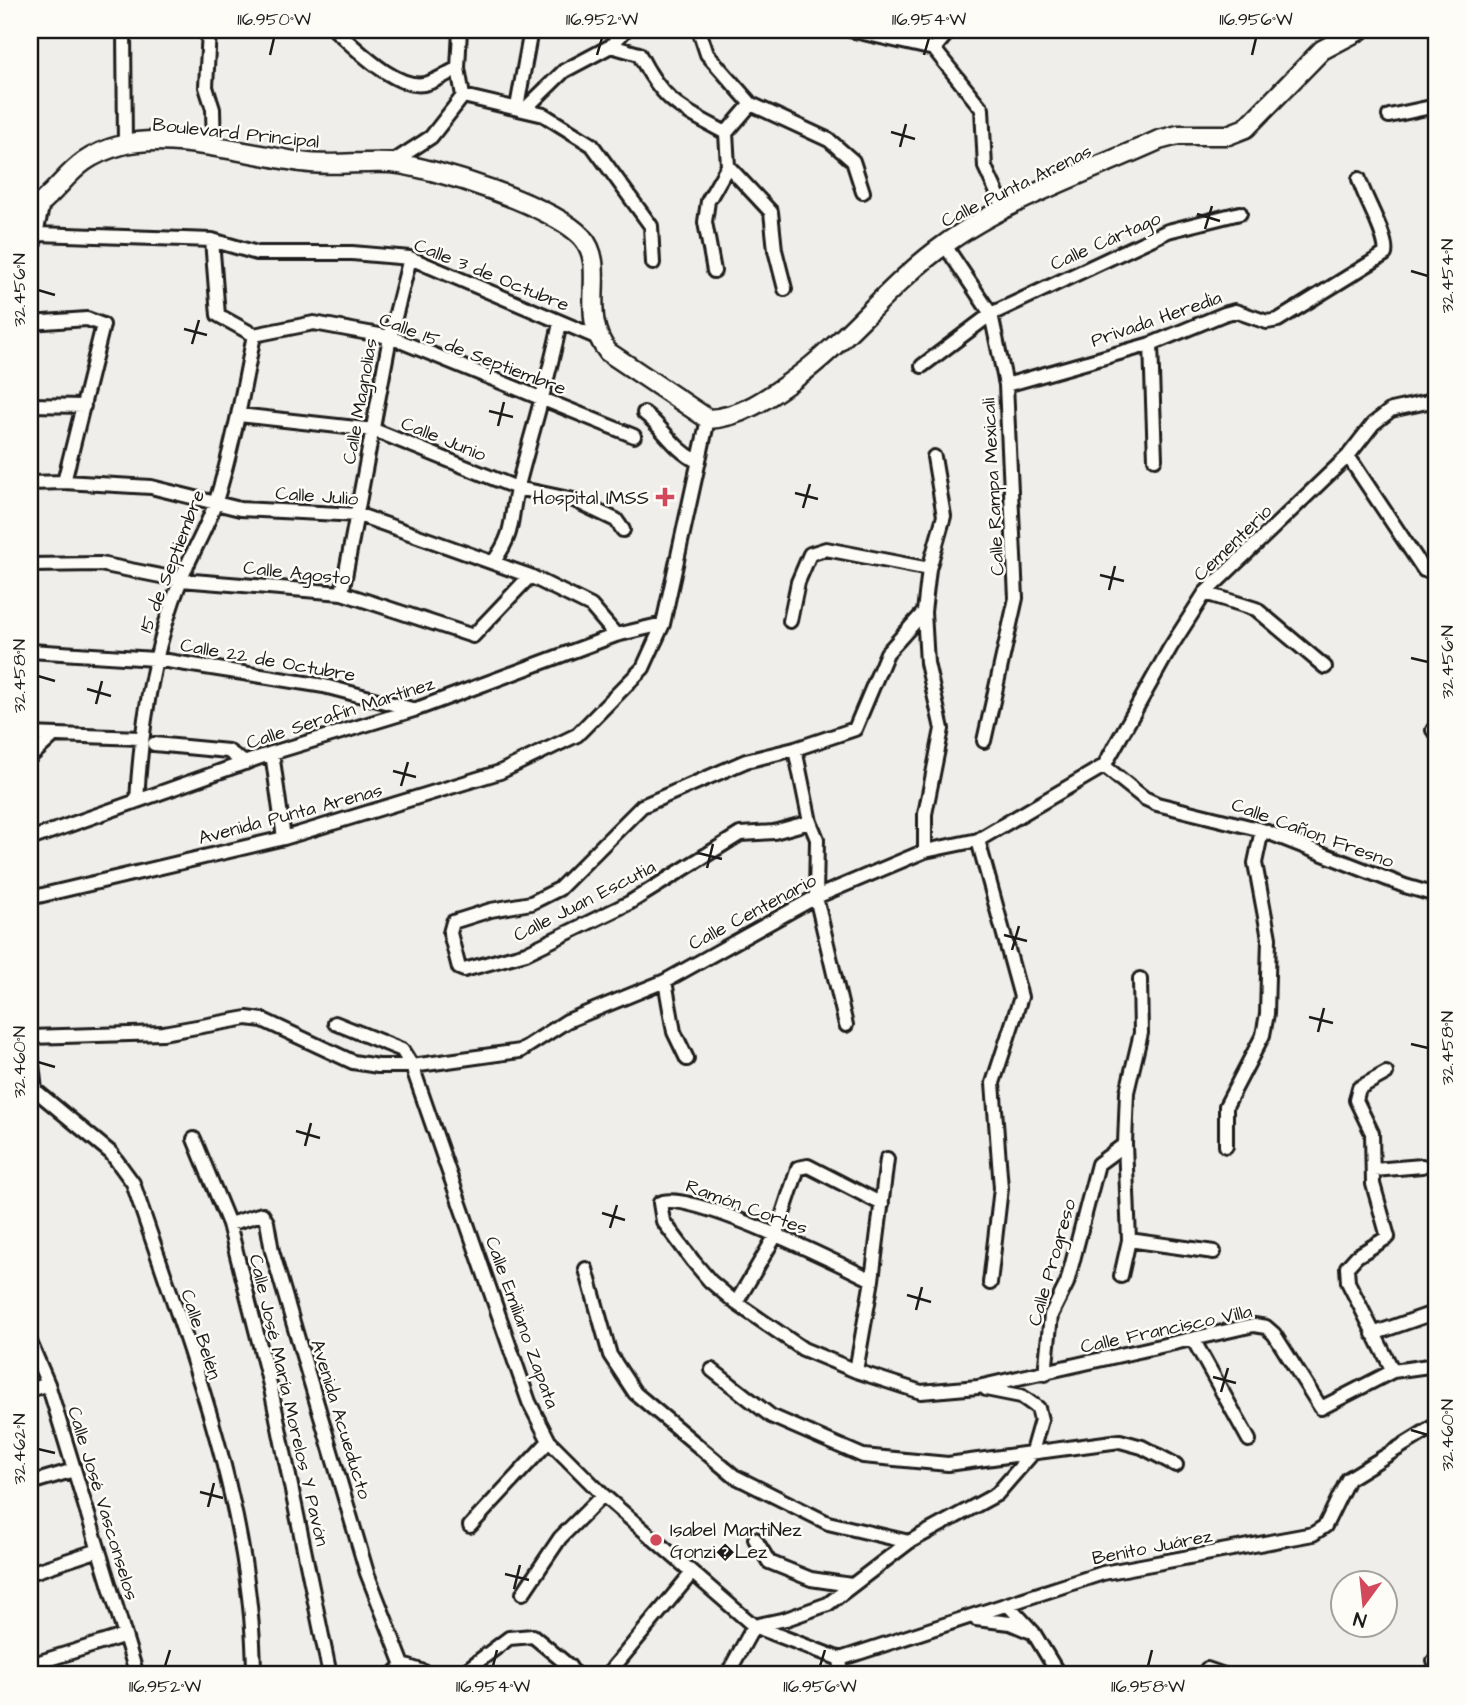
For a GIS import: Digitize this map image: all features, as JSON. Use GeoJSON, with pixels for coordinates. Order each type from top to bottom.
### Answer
{"type":"FeatureCollection","features":[{"type":"Feature","properties":{"kind":"street"},"geometry":{"type":"LineString","coordinates":[[124,30],[125,144]]}},
{"type":"Feature","properties":{"kind":"street"},"geometry":{"type":"LineString","coordinates":[[209,30],[206,87],[213,109],[214,149]]}},
{"type":"Feature","properties":{"kind":"street"},"geometry":{"type":"LineString","coordinates":[[335,30],[382,71],[405,82],[426,85],[458,68]]}},
{"type":"Feature","properties":{"kind":"street"},"geometry":{"type":"LineString","coordinates":[[391,163],[431,136],[463,96],[458,68],[460,30]]}},
{"type":"Feature","properties":{"kind":"street"},"geometry":{"type":"LineString","coordinates":[[521,108],[531,30]]}},
{"type":"Feature","properties":{"kind":"street"},"geometry":{"type":"LineString","coordinates":[[521,108],[564,71],[611,46],[625,30]]}},
{"type":"Feature","properties":{"kind":"street"},"geometry":{"type":"LineString","coordinates":[[699,30],[707,54],[751,104],[829,140],[853,161],[863,192]]}},
{"type":"Feature","properties":{"kind":"street"},"geometry":{"type":"LineString","coordinates":[[850,30],[934,49],[982,109],[985,167],[1005,210]]}},
{"type":"Feature","properties":{"kind":"street"},"geometry":{"type":"LineString","coordinates":[[934,49],[950,30]]}},
{"type":"Feature","properties":{"kind":"street","name":"Calle Punta Arenas"},"geometry":{"type":"LineString","coordinates":[[708,419],[721,419],[765,399],[812,366],[889,291],[944,244],[1005,210],[1159,140],[1178,135],[1228,135],[1246,128],[1322,50],[1360,30]]}},
{"type":"Feature","properties":{"kind":"street"},"geometry":{"type":"LineString","coordinates":[[611,46],[639,54],[663,95],[683,110],[726,132]]}},
{"type":"Feature","properties":{"kind":"street"},"geometry":{"type":"LineString","coordinates":[[463,96],[544,115],[592,145],[651,226],[653,263]]}},
{"type":"Feature","properties":{"kind":"street"},"geometry":{"type":"LineString","coordinates":[[713,271],[705,222],[708,201],[727,166],[726,132],[751,104]]}},
{"type":"Feature","properties":{"kind":"street"},"geometry":{"type":"LineString","coordinates":[[1389,116],[1436,106]]}},
{"type":"Feature","properties":{"kind":"street","name":"Boulevard Principal"},"geometry":{"type":"LineString","coordinates":[[36,208],[72,169],[93,155],[125,144],[165,142],[305,163],[391,163],[444,172],[557,218],[584,238],[595,270],[592,315],[596,337]]}},
{"type":"Feature","properties":{"kind":"street"},"geometry":{"type":"LineString","coordinates":[[727,166],[771,212],[775,250],[785,289]]}},
{"type":"Feature","properties":{"kind":"street","name":"Privada Heredia"},"geometry":{"type":"LineString","coordinates":[[1006,385],[1151,344],[1235,311],[1267,322],[1278,320],[1385,254],[1384,241],[1359,179]]}},
{"type":"Feature","properties":{"kind":"street"},"geometry":{"type":"LineString","coordinates":[[30,260],[38,234],[36,208]]}},
{"type":"Feature","properties":{"kind":"street","name":"Calle Cártago"},"geometry":{"type":"LineString","coordinates":[[922,366],[991,314],[1168,231],[1240,214]]}},
{"type":"Feature","properties":{"kind":"street","name":"Calle 3 de Octubre"},"geometry":{"type":"LineString","coordinates":[[38,234],[212,240],[257,253],[352,253],[410,258],[596,337]]}},
{"type":"Feature","properties":{"kind":"street"},"geometry":{"type":"LineString","coordinates":[[212,240],[218,315],[254,335]]}},
{"type":"Feature","properties":{"kind":"street","name":"Calle Rampa Mexicali"},"geometry":{"type":"LineString","coordinates":[[944,244],[991,314],[1006,385],[1016,598],[984,741]]}},
{"type":"Feature","properties":{"kind":"street","name":"Calle Magnolias"},"geometry":{"type":"LineString","coordinates":[[342,593],[359,515],[390,337],[410,258]]}},
{"type":"Feature","properties":{"kind":"street"},"geometry":{"type":"LineString","coordinates":[[30,323],[87,319],[103,326],[64,482]]}},
{"type":"Feature","properties":{"kind":"street","name":"Calle 15 de Septiembre"},"geometry":{"type":"LineString","coordinates":[[254,335],[314,323],[390,337],[634,436]]}},
{"type":"Feature","properties":{"kind":"street"},"geometry":{"type":"LineString","coordinates":[[494,561],[509,541],[517,488],[543,401],[560,323]]}},
{"type":"Feature","properties":{"kind":"street","name":"15 de Septiembre"},"geometry":{"type":"LineString","coordinates":[[137,801],[140,738],[155,659],[181,580],[215,502],[239,415],[254,335]]}},
{"type":"Feature","properties":{"kind":"street"},"geometry":{"type":"LineString","coordinates":[[596,337],[608,352],[708,419]]}},
{"type":"Feature","properties":{"kind":"street"},"geometry":{"type":"LineString","coordinates":[[1151,344],[1155,459]]}},
{"type":"Feature","properties":{"kind":"street","name":"Cementerio"},"geometry":{"type":"LineString","coordinates":[[1104,766],[1170,648],[1205,593],[1348,456],[1374,424],[1391,410],[1426,402],[1436,396]]}},
{"type":"Feature","properties":{"kind":"street"},"geometry":{"type":"LineString","coordinates":[[30,405],[83,406]]}},
{"type":"Feature","properties":{"kind":"street"},"geometry":{"type":"LineString","coordinates":[[643,413],[658,423],[679,452],[696,461]]}},
{"type":"Feature","properties":{"kind":"street","name":"Calle Junio"},"geometry":{"type":"LineString","coordinates":[[239,415],[374,430],[517,488],[574,500],[616,520],[623,530]]}},
{"type":"Feature","properties":{"kind":"street","name":"Avenida Punta Arenas"},"geometry":{"type":"LineString","coordinates":[[30,898],[284,838],[500,772],[578,735],[643,668],[663,624],[696,461],[708,419]]}},
{"type":"Feature","properties":{"kind":"street"},"geometry":{"type":"LineString","coordinates":[[1348,456],[1424,570]]}},
{"type":"Feature","properties":{"kind":"street"},"geometry":{"type":"LineString","coordinates":[[925,851],[925,814],[942,729],[926,663],[924,612],[929,569],[944,516],[934,457]]}},
{"type":"Feature","properties":{"kind":"street","name":"Calle Julio"},"geometry":{"type":"LineString","coordinates":[[30,483],[64,482],[151,487],[261,511],[359,515],[530,576],[591,606],[616,635]]}},
{"type":"Feature","properties":{"kind":"street"},"geometry":{"type":"LineString","coordinates":[[790,621],[798,582],[810,554],[826,549],[929,569]]}},
{"type":"Feature","properties":{"kind":"street","name":"Calle Agosto"},"geometry":{"type":"LineString","coordinates":[[30,565],[100,564],[181,580],[342,593],[473,636],[530,576]]}},
{"type":"Feature","properties":{"kind":"street"},"geometry":{"type":"LineString","coordinates":[[1205,593],[1256,609],[1325,667]]}},
{"type":"Feature","properties":{"kind":"street","name":"Calle Juan Escutia"},"geometry":{"type":"LineString","coordinates":[[810,822],[774,832],[740,834],[629,902],[526,953],[464,970],[458,968],[450,933],[453,922],[545,898],[559,889],[642,806],[746,761],[795,749],[855,729],[887,653],[924,612]]}},
{"type":"Feature","properties":{"kind":"street","name":"Calle Serafín Martínez"},"geometry":{"type":"LineString","coordinates":[[30,839],[272,753],[414,710],[616,635],[663,624]]}},
{"type":"Feature","properties":{"kind":"street","name":"Calle 22 de Octubre"},"geometry":{"type":"LineString","coordinates":[[30,651],[155,659],[324,686],[414,710]]}},
{"type":"Feature","properties":{"kind":"street"},"geometry":{"type":"LineString","coordinates":[[30,734],[140,738]]}},
{"type":"Feature","properties":{"kind":"street"},"geometry":{"type":"LineString","coordinates":[[30,757],[54,735]]}},
{"type":"Feature","properties":{"kind":"street"},"geometry":{"type":"LineString","coordinates":[[154,744],[228,751],[245,763]]}},
{"type":"Feature","properties":{"kind":"street"},"geometry":{"type":"LineString","coordinates":[[795,749],[810,822],[817,839],[816,897],[846,1025]]}},
{"type":"Feature","properties":{"kind":"street"},"geometry":{"type":"LineString","coordinates":[[272,753],[284,838]]}},
{"type":"Feature","properties":{"kind":"street","name":"Calle Cañon Fresno"},"geometry":{"type":"LineString","coordinates":[[1104,766],[1144,798],[1157,804],[1262,830],[1405,886],[1436,895]]}},
{"type":"Feature","properties":{"kind":"street","name":"Calle Centenario"},"geometry":{"type":"LineString","coordinates":[[30,1037],[163,1033],[247,1018],[263,1020],[353,1062],[378,1066],[412,1066],[520,1051],[567,1021],[665,981],[816,897],[925,851],[978,840],[1104,766]]}},
{"type":"Feature","properties":{"kind":"street"},"geometry":{"type":"LineString","coordinates":[[1226,1146],[1226,1106],[1263,1035],[1267,1014],[1269,938],[1255,863],[1262,830]]}},
{"type":"Feature","properties":{"kind":"street"},"geometry":{"type":"LineString","coordinates":[[978,840],[1021,997],[993,1083],[1001,1188],[990,1283]]}},
{"type":"Feature","properties":{"kind":"street"},"geometry":{"type":"LineString","coordinates":[[1121,1276],[1129,1240],[1125,1144],[1127,1092],[1141,1033],[1140,979]]}},
{"type":"Feature","properties":{"kind":"street"},"geometry":{"type":"LineString","coordinates":[[665,981],[674,1032],[687,1059]]}},
{"type":"Feature","properties":{"kind":"street"},"geometry":{"type":"LineString","coordinates":[[335,1023],[402,1050],[412,1066]]}},
{"type":"Feature","properties":{"kind":"street","name":"Calle Belén"},"geometry":{"type":"LineString","coordinates":[[30,1047],[34,1090],[111,1153],[133,1183],[227,1478],[236,1518],[254,1636],[254,1675]]}},
{"type":"Feature","properties":{"kind":"street","name":"Calle Emiliano Zapata"},"geometry":{"type":"LineString","coordinates":[[412,1066],[529,1402],[549,1441],[603,1495],[754,1626],[840,1659]]}},
{"type":"Feature","properties":{"kind":"street"},"geometry":{"type":"LineString","coordinates":[[1386,1073],[1359,1088],[1356,1100],[1372,1133],[1373,1184],[1388,1237],[1357,1256],[1346,1267],[1348,1282],[1393,1371],[1436,1365]]}},
{"type":"Feature","properties":{"kind":"street","name":"Calle José María Morelos Y Pavón"},"geometry":{"type":"LineString","coordinates":[[194,1139],[229,1224],[271,1388],[330,1675]]}},
{"type":"Feature","properties":{"kind":"street","name":"Calle Progreso"},"geometry":{"type":"LineString","coordinates":[[1045,1374],[1051,1315],[1067,1283],[1098,1164],[1125,1144]]}},
{"type":"Feature","properties":{"kind":"street"},"geometry":{"type":"LineString","coordinates":[[856,1371],[873,1280],[887,1159]]}},
{"type":"Feature","properties":{"kind":"street"},"geometry":{"type":"LineString","coordinates":[[736,1303],[776,1235],[798,1168],[803,1165],[883,1204]]}},
{"type":"Feature","properties":{"kind":"street"},"geometry":{"type":"LineString","coordinates":[[1374,1170],[1422,1166]]}},
{"type":"Feature","properties":{"kind":"street","name":"Ramón Cortes"},"geometry":{"type":"LineString","coordinates":[[873,1280],[776,1235],[677,1199],[660,1203],[663,1221],[709,1281],[803,1349],[856,1371],[921,1392],[978,1387]]}},
{"type":"Feature","properties":{"kind":"street","name":"Avenida Acueducto"},"geometry":{"type":"LineString","coordinates":[[229,1224],[262,1214],[267,1223],[272,1251],[367,1573],[403,1665]]}},
{"type":"Feature","properties":{"kind":"street"},"geometry":{"type":"LineString","coordinates":[[1129,1240],[1214,1252]]}},
{"type":"Feature","properties":{"kind":"street"},"geometry":{"type":"LineString","coordinates":[[586,1269],[610,1354],[635,1393],[734,1476],[828,1522],[909,1542]]}},
{"type":"Feature","properties":{"kind":"street"},"geometry":{"type":"LineString","coordinates":[[1373,1334],[1436,1312]]}},
{"type":"Feature","properties":{"kind":"street","name":"Calle Francisco Villa"},"geometry":{"type":"LineString","coordinates":[[978,1387],[1254,1325],[1266,1327],[1274,1334],[1321,1408],[1393,1371]]}},
{"type":"Feature","properties":{"kind":"street"},"geometry":{"type":"LineString","coordinates":[[1194,1340],[1249,1440]]}},
{"type":"Feature","properties":{"kind":"street","name":"Calle José Vasconselos"},"geometry":{"type":"LineString","coordinates":[[30,1342],[48,1384],[99,1550],[122,1636],[137,1675]]}},
{"type":"Feature","properties":{"kind":"street"},"geometry":{"type":"LineString","coordinates":[[712,1370],[771,1416],[863,1456],[948,1464],[1120,1441],[1142,1447],[1176,1465]]}},
{"type":"Feature","properties":{"kind":"street"},"geometry":{"type":"LineString","coordinates":[[30,1390],[48,1384]]}},
{"type":"Feature","properties":{"kind":"street"},"geometry":{"type":"LineString","coordinates":[[727,1675],[754,1626],[786,1619],[828,1604],[909,1542],[997,1494],[1031,1455],[1041,1419],[1038,1408],[1021,1396],[978,1387]]}},
{"type":"Feature","properties":{"kind":"street","name":"Benito Juárez"},"geometry":{"type":"LineString","coordinates":[[840,1659],[1103,1573],[1313,1534],[1325,1526],[1348,1479],[1436,1425]]}},
{"type":"Feature","properties":{"kind":"street"},"geometry":{"type":"LineString","coordinates":[[470,1526],[549,1441]]}},
{"type":"Feature","properties":{"kind":"street"},"geometry":{"type":"LineString","coordinates":[[30,1483],[74,1470]]}},
{"type":"Feature","properties":{"kind":"street"},"geometry":{"type":"LineString","coordinates":[[523,1593],[560,1538],[603,1495]]}},
{"type":"Feature","properties":{"kind":"street"},"geometry":{"type":"LineString","coordinates":[[755,1539],[769,1562],[811,1579],[851,1585]]}},
{"type":"Feature","properties":{"kind":"street"},"geometry":{"type":"LineString","coordinates":[[30,1573],[99,1550]]}},
{"type":"Feature","properties":{"kind":"street"},"geometry":{"type":"LineString","coordinates":[[613,1668],[691,1574]]}},
{"type":"Feature","properties":{"kind":"street"},"geometry":{"type":"LineString","coordinates":[[1008,1605],[1033,1632],[1059,1675]]}},
{"type":"Feature","properties":{"kind":"street"},"geometry":{"type":"LineString","coordinates":[[970,1618],[1010,1623],[1033,1632]]}},
{"type":"Feature","properties":{"kind":"street"},"geometry":{"type":"LineString","coordinates":[[30,1665],[122,1636]]}},
{"type":"Feature","properties":{"kind":"street"},"geometry":{"type":"LineString","coordinates":[[460,1675],[509,1637],[533,1636],[569,1666],[575,1675]]}},
{"type":"Feature","properties":{"kind":"street"},"geometry":{"type":"LineString","coordinates":[[840,1659],[842,1675]]}},
{"type":"Feature","properties":{"kind":"street"},"geometry":{"type":"LineString","coordinates":[[393,1675],[403,1665],[433,1675]]}},
{"type":"Feature","properties":{"kind":"street"},"geometry":{"type":"LineString","coordinates":[[1207,1669],[1224,1675]]}},
{"type":"Feature","properties":{"kind":"place","name":"Hospital IMSS"},"geometry":{"type":"Point","coordinates":[665,497]}},
{"type":"Feature","properties":{"kind":"place","name":"Isabel MartiNez Gonzi�Lez"},"geometry":{"type":"Point","coordinates":[656,1540]}}]}
